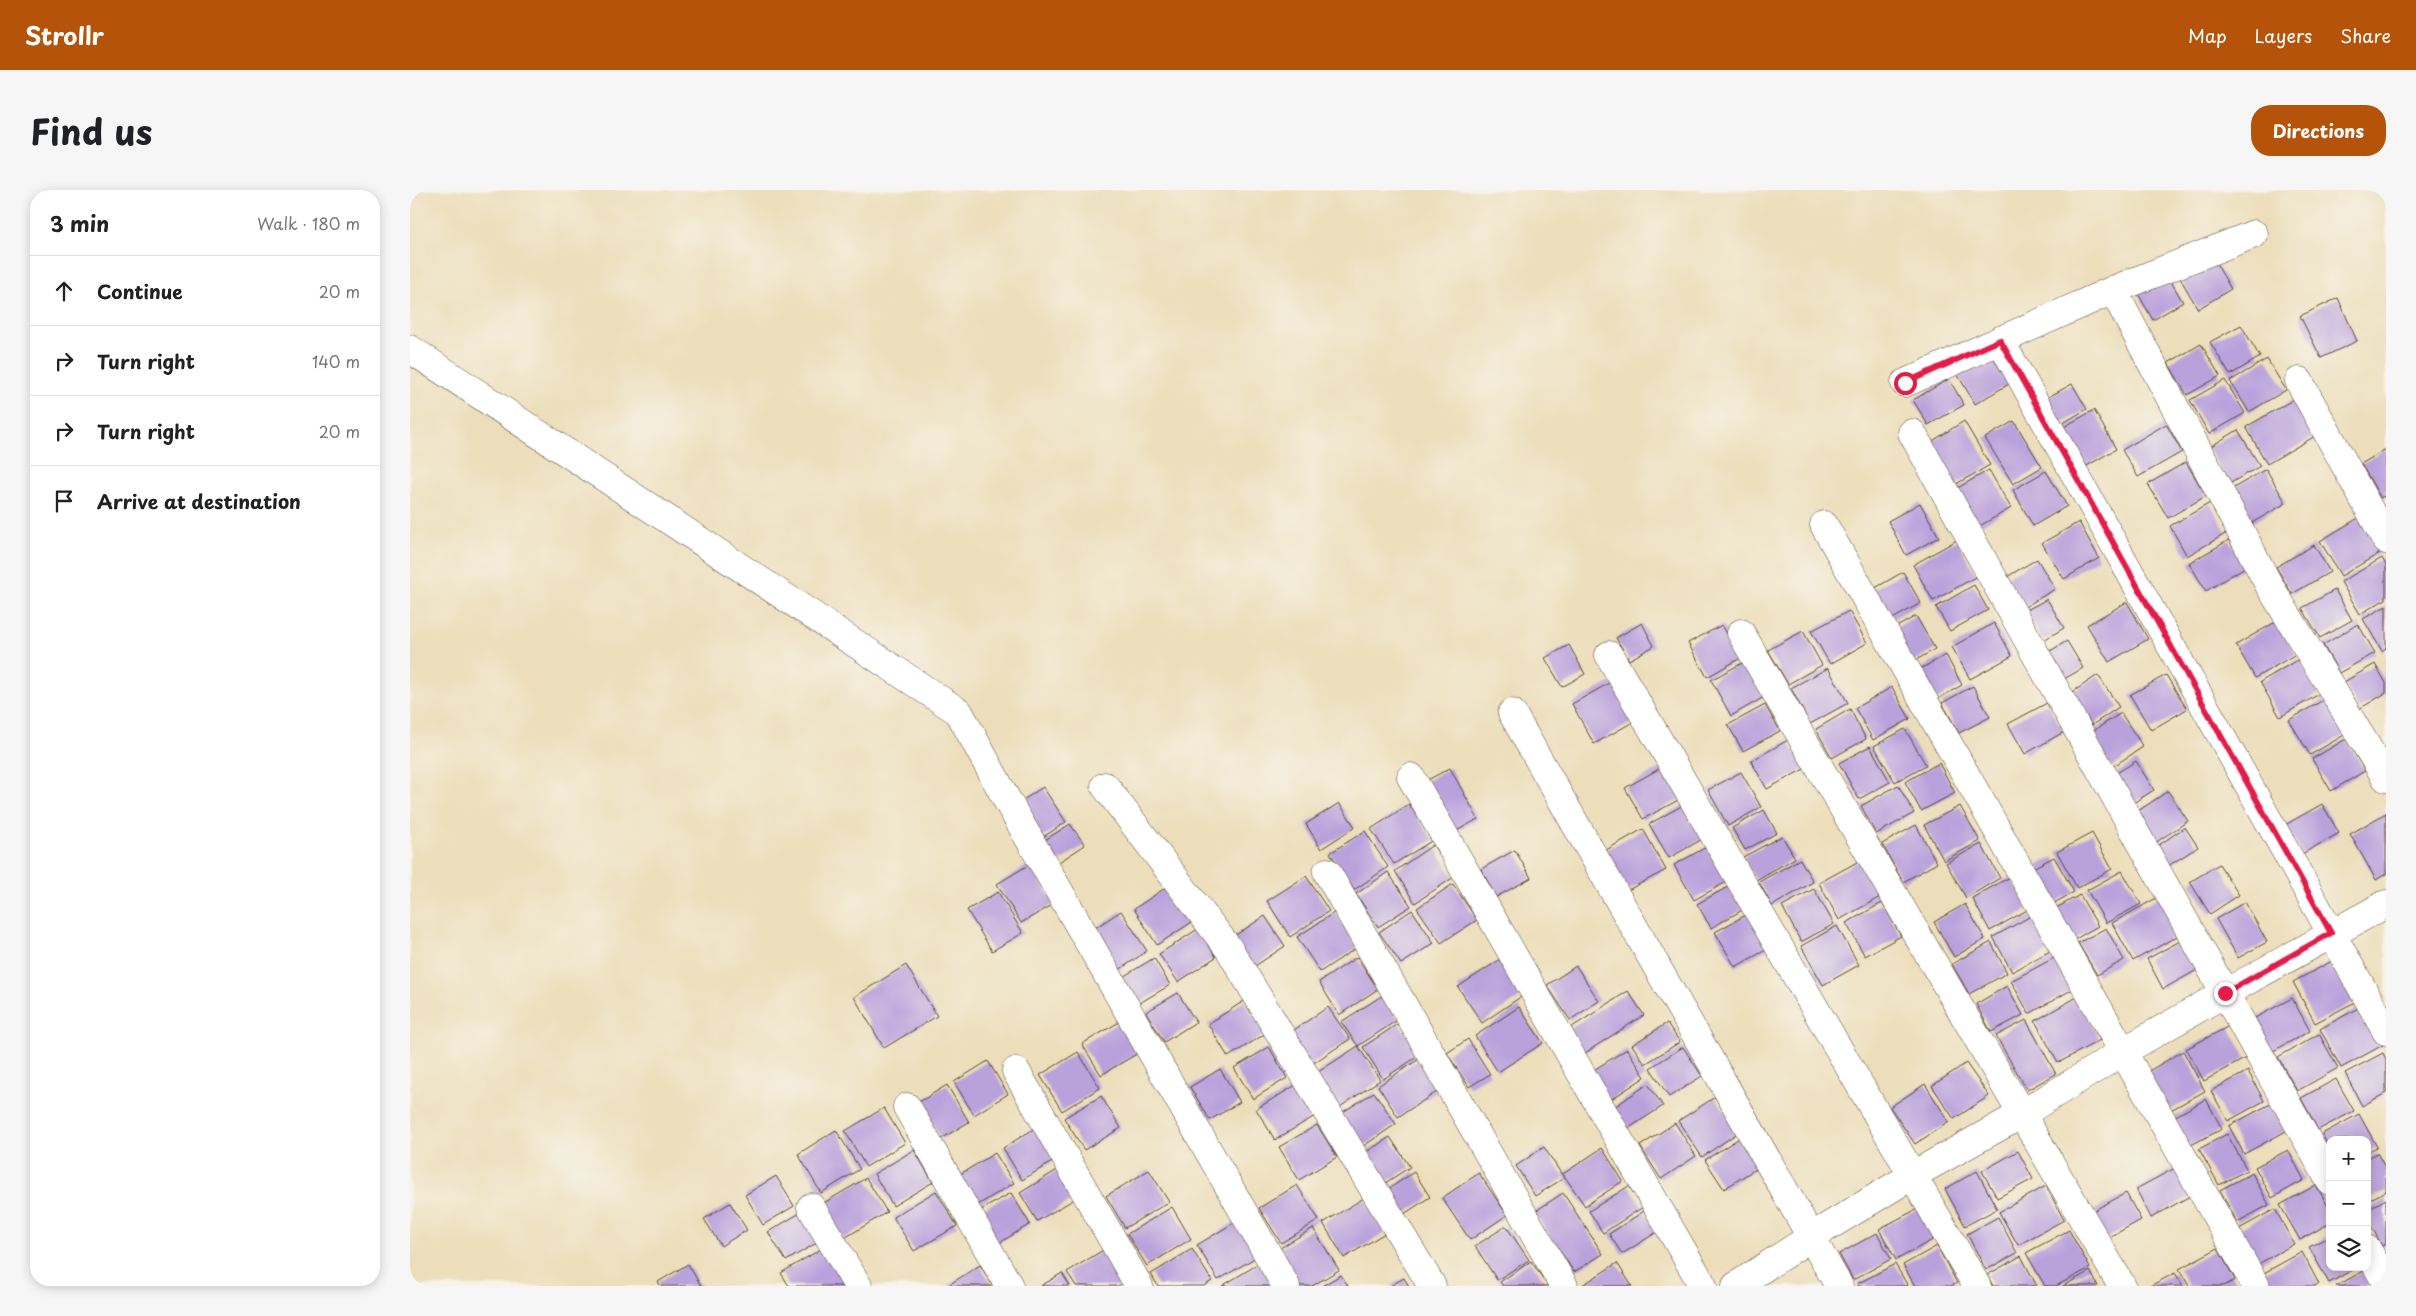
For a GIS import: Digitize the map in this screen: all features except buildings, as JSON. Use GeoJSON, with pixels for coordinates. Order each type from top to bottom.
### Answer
{"type":"FeatureCollection","features":[{"type":"Feature","properties":{"kind":"street"},"geometry":{"type":"LineString","coordinates":[[1905,383],[2113,290],[2254,234]]}},
{"type":"Feature","properties":{"kind":"street"},"geometry":{"type":"LineString","coordinates":[[2113,290],[2268,585],[2386,778]]}},
{"type":"Feature","properties":{"kind":"street"},"geometry":{"type":"LineString","coordinates":[[2000,340],[2386,1031]]}},
{"type":"Feature","properties":{"kind":"street"},"geometry":{"type":"LineString","coordinates":[[410,349],[959,712],[1008,802],[1286,1286]]}},
{"type":"Feature","properties":{"kind":"street"},"geometry":{"type":"LineString","coordinates":[[2299,381],[2386,540]]}},
{"type":"Feature","properties":{"kind":"street"},"geometry":{"type":"LineString","coordinates":[[1912,433],[2326,1174]]}},
{"type":"Feature","properties":{"kind":"street"},"geometry":{"type":"LineString","coordinates":[[1824,525],[2256,1286]]}},
{"type":"Feature","properties":{"kind":"street"},"geometry":{"type":"LineString","coordinates":[[1742,633],[2122,1286]]}},
{"type":"Feature","properties":{"kind":"street"},"geometry":{"type":"LineString","coordinates":[[1610,655],[1977,1286]]}},
{"type":"Feature","properties":{"kind":"street"},"geometry":{"type":"LineString","coordinates":[[1512,713],[1839,1286]]}},
{"type":"Feature","properties":{"kind":"street"},"geometry":{"type":"LineString","coordinates":[[1411,777],[1703,1286]]}},
{"type":"Feature","properties":{"kind":"street"},"geometry":{"type":"LineString","coordinates":[[1105,786],[1229,948],[1432,1286]]}},
{"type":"Feature","properties":{"kind":"street"},"geometry":{"type":"LineString","coordinates":[[1327,872],[1564,1286]]}},
{"type":"Feature","properties":{"kind":"street"},"geometry":{"type":"LineString","coordinates":[[1736,1286],[1811,1237],[1913,1175],[2022,1114],[2124,1051],[2225,993],[2386,904]]}},
{"type":"Feature","properties":{"kind":"street"},"geometry":{"type":"LineString","coordinates":[[1016,1071],[1139,1286]]}},
{"type":"Feature","properties":{"kind":"street"},"geometry":{"type":"LineString","coordinates":[[907,1107],[1009,1286]]}},
{"type":"Feature","properties":{"kind":"street"},"geometry":{"type":"LineString","coordinates":[[811,1207],[858,1286]]}},
{"type":"Feature","properties":{"kind":"street"},"geometry":{"type":"LineString","coordinates":[[2371,1256],[2386,1282]]}},
{"type":"Feature","properties":{"kind":"route"},"geometry":{"type":"LineString","coordinates":[[1905,383],[2000,340],[2331,933],[2225,993]]}}]}
